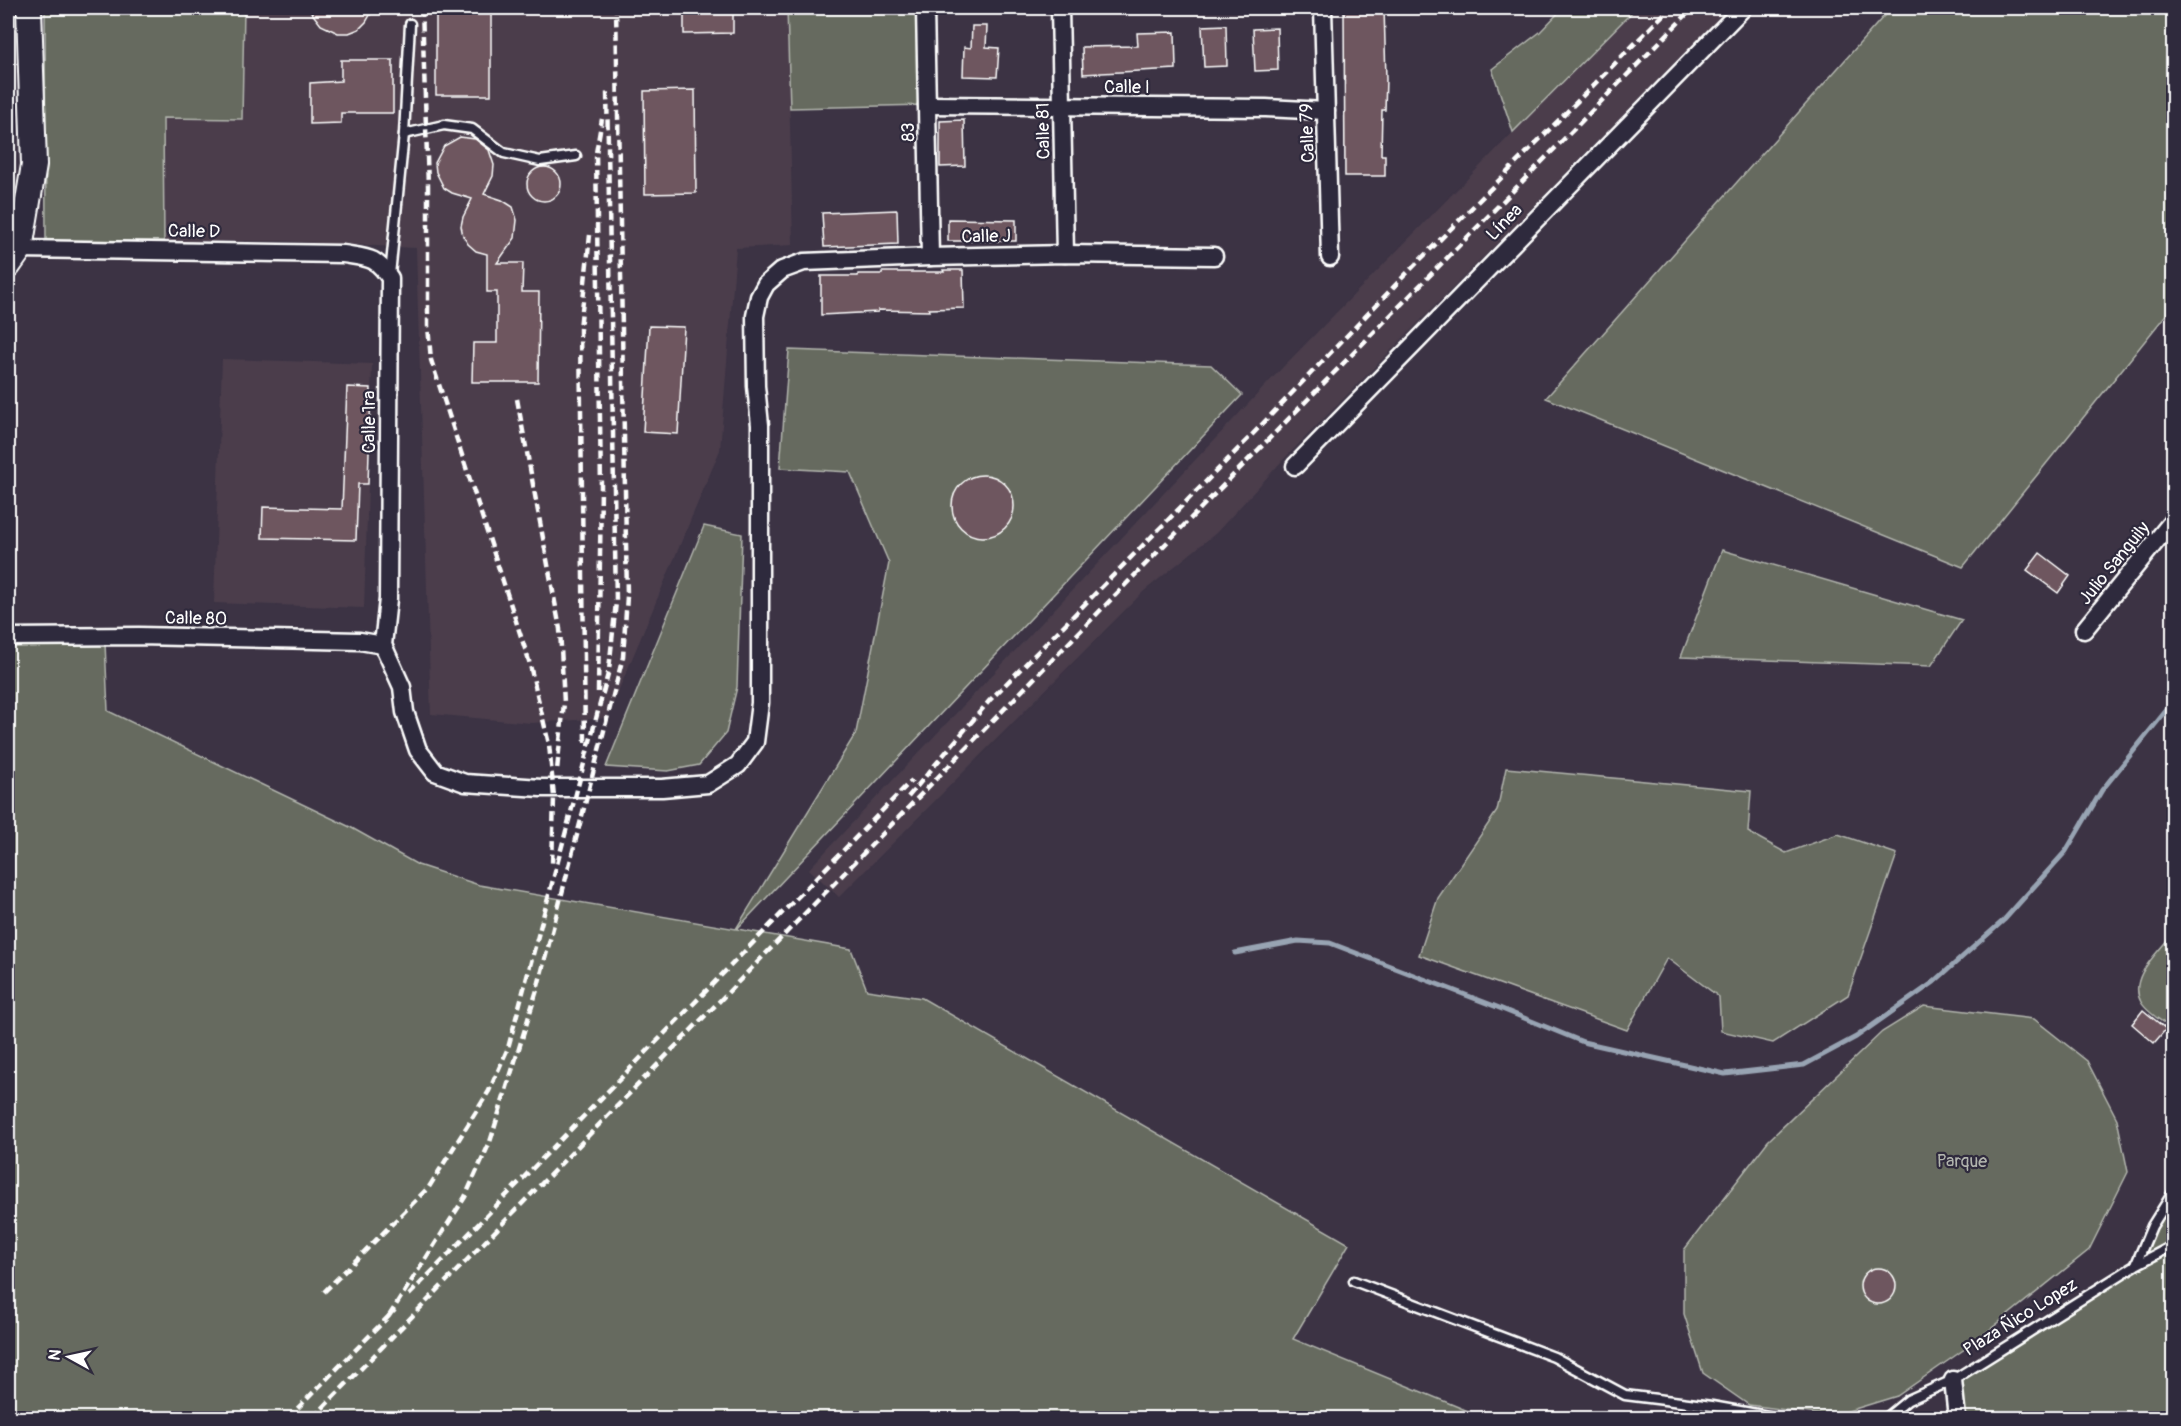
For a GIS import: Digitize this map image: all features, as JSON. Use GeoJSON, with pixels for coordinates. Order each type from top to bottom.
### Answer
{"type":"FeatureCollection","features":[{"type":"Feature","properties":{"kind":"street"},"geometry":{"type":"LineString","coordinates":[[14,257],[34,165],[29,8]]}},
{"type":"Feature","properties":{"kind":"street","name":"83"},"geometry":{"type":"LineString","coordinates":[[925,8],[930,257]]}},
{"type":"Feature","properties":{"kind":"street","name":"Calle 81"},"geometry":{"type":"LineString","coordinates":[[1060,8],[1065,254]]}},
{"type":"Feature","properties":{"kind":"street","name":"Calle 79"},"geometry":{"type":"LineString","coordinates":[[1323,8],[1330,257]]}},
{"type":"Feature","properties":{"kind":"street","name":"Línea"},"geometry":{"type":"LineString","coordinates":[[1294,466],[1743,8]]}},
{"type":"Feature","properties":{"kind":"street","name":"Calle I"},"geometry":{"type":"LineString","coordinates":[[927,105],[1266,108],[1326,111]]}},
{"type":"Feature","properties":{"kind":"street","name":"Calle D"},"geometry":{"type":"LineString","coordinates":[[14,257],[331,254],[367,257],[379,263],[390,278]]}},
{"type":"Feature","properties":{"kind":"street","name":"Calle J"},"geometry":{"type":"LineString","coordinates":[[383,645],[402,687],[405,712],[418,750],[435,772],[465,783],[541,788],[662,788],[708,784],[738,765],[755,742],[760,703],[760,425],[756,386],[755,315],[759,297],[766,284],[782,270],[804,262],[1065,254],[1214,256]]}},
{"type":"Feature","properties":{"kind":"street","name":"Calle 1ra"},"geometry":{"type":"LineString","coordinates":[[383,645],[388,599],[390,278]]}},
{"type":"Feature","properties":{"kind":"street","name":"Julio Sanguily"},"geometry":{"type":"LineString","coordinates":[[2084,630],[2174,519]]}},
{"type":"Feature","properties":{"kind":"street","name":"Calle 80"},"geometry":{"type":"LineString","coordinates":[[8,636],[360,641],[383,645]]}},
{"type":"Feature","properties":{"kind":"street"},"geometry":{"type":"LineString","coordinates":[[1953,1380],[1957,1419]]}},
{"type":"Feature","properties":{"kind":"lane"},"geometry":{"type":"LineString","coordinates":[[390,278],[404,134],[410,24]]}},
{"type":"Feature","properties":{"kind":"lane"},"geometry":{"type":"LineString","coordinates":[[404,134],[444,125],[472,129],[504,153],[540,160],[576,156]]}},
{"type":"Feature","properties":{"kind":"lane"},"geometry":{"type":"LineString","coordinates":[[2136,1265],[2152,1226],[2174,1191]]}},
{"type":"Feature","properties":{"kind":"lane","name":"Plaza Ñico Lopez"},"geometry":{"type":"LineString","coordinates":[[1886,1419],[1908,1400],[1953,1380],[2136,1265],[2174,1245]]}},
{"type":"Feature","properties":{"kind":"lane"},"geometry":{"type":"LineString","coordinates":[[1354,1281],[1554,1357],[1625,1395],[1723,1408],[1779,1419]]}},
{"type":"Feature","properties":{"kind":"shaded area"},"geometry":{"type":"Polygon","coordinates":[[[45,8],[787,8],[793,245],[736,248],[720,450],[607,718],[531,723],[431,714],[416,248],[281,241],[46,241],[45,8]]]}},
{"type":"Feature","properties":{"kind":"shaded area"},"geometry":{"type":"Polygon","coordinates":[[[1635,8],[1729,8],[1281,462],[1216,533],[1144,591],[839,897],[809,869],[1284,366],[1635,8]]]}},
{"type":"Feature","properties":{"kind":"shaded area"},"geometry":{"type":"Polygon","coordinates":[[[222,359],[372,364],[364,608],[214,603],[222,359]]]}},
{"type":"Feature","properties":{"kind":"green space"},"geometry":{"type":"Polygon","coordinates":[[[45,8],[244,8],[242,119],[163,118],[164,241],[46,241],[45,8]]]}},
{"type":"Feature","properties":{"kind":"green space"},"geometry":{"type":"Polygon","coordinates":[[[787,8],[925,8],[927,105],[790,108],[787,8]]]}},
{"type":"Feature","properties":{"kind":"green space"},"geometry":{"type":"Polygon","coordinates":[[[1563,8],[1636,8],[1513,132],[1492,69],[1540,32],[1563,8]]]}},
{"type":"Feature","properties":{"kind":"green space"},"geometry":{"type":"Polygon","coordinates":[[[1891,8],[2173,8],[2173,306],[1963,567],[1546,398],[1891,8]]]}},
{"type":"Feature","properties":{"kind":"green space"},"geometry":{"type":"Polygon","coordinates":[[[789,350],[1211,365],[1242,395],[737,929],[851,949],[867,990],[922,998],[1349,1244],[1293,1339],[1485,1418],[8,1418],[8,638],[105,643],[108,711],[350,827],[418,865],[479,885],[736,929],[856,733],[889,563],[850,472],[780,468],[789,350]]]}},
{"type":"Feature","properties":{"kind":"green space"},"geometry":{"type":"Polygon","coordinates":[[[704,526],[742,534],[737,687],[726,733],[699,765],[668,771],[606,767],[704,526]]]}},
{"type":"Feature","properties":{"kind":"green space"},"geometry":{"type":"Polygon","coordinates":[[[1722,550],[1962,620],[1931,666],[1681,657],[1722,550]]]}},
{"type":"Feature","properties":{"kind":"green space"},"geometry":{"type":"Polygon","coordinates":[[[1506,768],[1751,791],[1748,832],[1786,853],[1838,834],[1897,854],[1848,995],[1773,1043],[1721,1031],[1719,997],[1667,958],[1627,1030],[1419,955],[1438,898],[1497,811],[1506,768]]]}},
{"type":"Feature","properties":{"kind":"green space"},"geometry":{"type":"Polygon","coordinates":[[[2173,933],[2173,1030],[2147,1010],[2141,1002],[2138,983],[2147,965],[2173,933]]]}},
{"type":"Feature","properties":{"kind":"green space","name":"Parque"},"geometry":{"type":"Polygon","coordinates":[[[1924,1006],[2034,1019],[2087,1061],[2117,1119],[2128,1172],[2089,1250],[1972,1344],[1897,1396],[1832,1416],[1749,1405],[1703,1373],[1684,1314],[1684,1250],[1768,1141],[1882,1032],[1924,1006]]]}},
{"type":"Feature","properties":{"kind":"green space"},"geometry":{"type":"Polygon","coordinates":[[[2173,1191],[2173,1245],[2136,1265],[2173,1191]]]}},
{"type":"Feature","properties":{"kind":"green space"},"geometry":{"type":"Polygon","coordinates":[[[2173,1246],[2173,1418],[1957,1418],[1953,1380],[2173,1246]]]}},
{"type":"Feature","properties":{"kind":"building"},"geometry":{"type":"Polygon","coordinates":[[[308,8],[374,8],[359,29],[349,33],[338,33],[321,25],[308,8]]]}},
{"type":"Feature","properties":{"kind":"building"},"geometry":{"type":"Polygon","coordinates":[[[436,8],[491,8],[491,95],[436,95],[436,8]]]}},
{"type":"Feature","properties":{"kind":"building"},"geometry":{"type":"Polygon","coordinates":[[[684,8],[733,8],[733,33],[684,34],[684,8]]]}},
{"type":"Feature","properties":{"kind":"building"},"geometry":{"type":"Polygon","coordinates":[[[1344,8],[1384,8],[1386,79],[1385,110],[1382,110],[1381,155],[1385,155],[1385,176],[1345,176],[1344,8]]]}},
{"type":"Feature","properties":{"kind":"building"},"geometry":{"type":"Polygon","coordinates":[[[1226,25],[1227,66],[1204,67],[1202,26],[1226,25]]]}},
{"type":"Feature","properties":{"kind":"building"},"geometry":{"type":"Polygon","coordinates":[[[972,26],[987,26],[986,47],[999,48],[997,77],[963,76],[964,47],[971,48],[972,26]]]}},
{"type":"Feature","properties":{"kind":"building"},"geometry":{"type":"Polygon","coordinates":[[[1277,28],[1278,70],[1255,71],[1253,29],[1277,28]]]}},
{"type":"Feature","properties":{"kind":"building"},"geometry":{"type":"Polygon","coordinates":[[[1175,32],[1176,69],[1083,74],[1082,47],[1138,46],[1137,33],[1175,32]]]}},
{"type":"Feature","properties":{"kind":"building"},"geometry":{"type":"Polygon","coordinates":[[[341,60],[393,60],[393,113],[341,113],[341,123],[310,124],[310,83],[341,81],[341,60]]]}},
{"type":"Feature","properties":{"kind":"building"},"geometry":{"type":"Polygon","coordinates":[[[695,90],[696,193],[645,194],[644,91],[695,90]]]}},
{"type":"Feature","properties":{"kind":"building"},"geometry":{"type":"Polygon","coordinates":[[[964,120],[965,166],[940,167],[940,121],[964,120]]]}},
{"type":"Feature","properties":{"kind":"building"},"geometry":{"type":"Polygon","coordinates":[[[460,137],[475,139],[489,150],[494,165],[493,176],[484,194],[502,200],[513,207],[517,220],[515,238],[497,263],[523,263],[522,292],[539,292],[538,382],[472,382],[473,343],[497,343],[497,292],[487,292],[487,254],[476,251],[463,236],[461,226],[463,217],[472,199],[444,188],[436,172],[435,163],[444,146],[460,137]]]}},
{"type":"Feature","properties":{"kind":"building"},"geometry":{"type":"Polygon","coordinates":[[[544,167],[556,172],[561,184],[556,196],[544,201],[532,196],[527,184],[532,172],[544,167]]]}},
{"type":"Feature","properties":{"kind":"building"},"geometry":{"type":"Polygon","coordinates":[[[897,210],[898,244],[824,247],[822,213],[897,210]]]}},
{"type":"Feature","properties":{"kind":"building"},"geometry":{"type":"Polygon","coordinates":[[[948,219],[1016,220],[1016,241],[948,241],[948,219]]]}},
{"type":"Feature","properties":{"kind":"building"},"geometry":{"type":"Polygon","coordinates":[[[943,270],[963,270],[964,308],[929,309],[930,311],[878,310],[878,312],[821,315],[821,276],[858,276],[858,274],[882,274],[882,272],[944,272],[943,270]]]}},
{"type":"Feature","properties":{"kind":"building"},"geometry":{"type":"Polygon","coordinates":[[[649,326],[684,327],[678,434],[643,432],[649,326]]]}},
{"type":"Feature","properties":{"kind":"building"},"geometry":{"type":"Polygon","coordinates":[[[347,387],[371,388],[368,484],[358,484],[356,540],[262,538],[263,507],[342,509],[347,387]]]}},
{"type":"Feature","properties":{"kind":"building"},"geometry":{"type":"Polygon","coordinates":[[[977,475],[989,475],[1005,484],[1012,494],[1014,506],[1012,518],[1005,528],[989,537],[977,537],[966,532],[957,523],[952,512],[952,500],[957,489],[966,480],[977,475]]]}},
{"type":"Feature","properties":{"kind":"building"},"geometry":{"type":"Polygon","coordinates":[[[2040,553],[2070,576],[2058,593],[2027,570],[2040,553]]]}},
{"type":"Feature","properties":{"kind":"building"},"geometry":{"type":"Polygon","coordinates":[[[2143,1010],[2166,1029],[2154,1043],[2132,1024],[2143,1010]]]}},
{"type":"Feature","properties":{"kind":"building"},"geometry":{"type":"Polygon","coordinates":[[[1878,1268],[1891,1273],[1896,1286],[1891,1299],[1878,1304],[1865,1299],[1860,1286],[1865,1273],[1878,1268]]]}},
{"type":"Feature","properties":{"kind":"waterway"},"geometry":{"type":"LineString","coordinates":[[1235,953],[1298,941],[1330,943],[1583,1042],[1725,1074],[1804,1065],[1856,1037],[1934,982],[2004,920],[2066,851],[2102,790],[2174,701]]}},
{"type":"Feature","properties":{"kind":"railway"},"geometry":{"type":"LineString","coordinates":[[422,8],[428,186],[428,326],[431,360],[529,661],[549,744],[554,797],[552,865]]}},
{"type":"Feature","properties":{"kind":"railway"},"geometry":{"type":"LineString","coordinates":[[389,1316],[465,1197],[490,1142],[537,990],[623,657],[627,596],[616,8]]}},
{"type":"Feature","properties":{"kind":"railway"},"geometry":{"type":"LineString","coordinates":[[908,797],[990,700],[1249,438],[1404,276],[1670,8]]}},
{"type":"Feature","properties":{"kind":"railway"},"geometry":{"type":"LineString","coordinates":[[313,1418],[1132,578],[1693,8]]}},
{"type":"Feature","properties":{"kind":"railway"},"geometry":{"type":"LineString","coordinates":[[324,1292],[429,1187],[489,1091],[508,1048],[609,670],[616,602],[607,90]]}},
{"type":"Feature","properties":{"kind":"railway"},"geometry":{"type":"LineString","coordinates":[[598,692],[601,487],[596,153],[602,119]]}},
{"type":"Feature","properties":{"kind":"railway"},"geometry":{"type":"LineString","coordinates":[[585,742],[580,329],[590,235]]}},
{"type":"Feature","properties":{"kind":"railway"},"geometry":{"type":"LineString","coordinates":[[517,399],[560,629],[564,703],[557,770]]}},
{"type":"Feature","properties":{"kind":"railway"},"geometry":{"type":"LineString","coordinates":[[409,1295],[912,780]]}},
{"type":"Feature","properties":{"kind":"railway"},"geometry":{"type":"LineString","coordinates":[[288,1418],[395,1310]]}}]}
